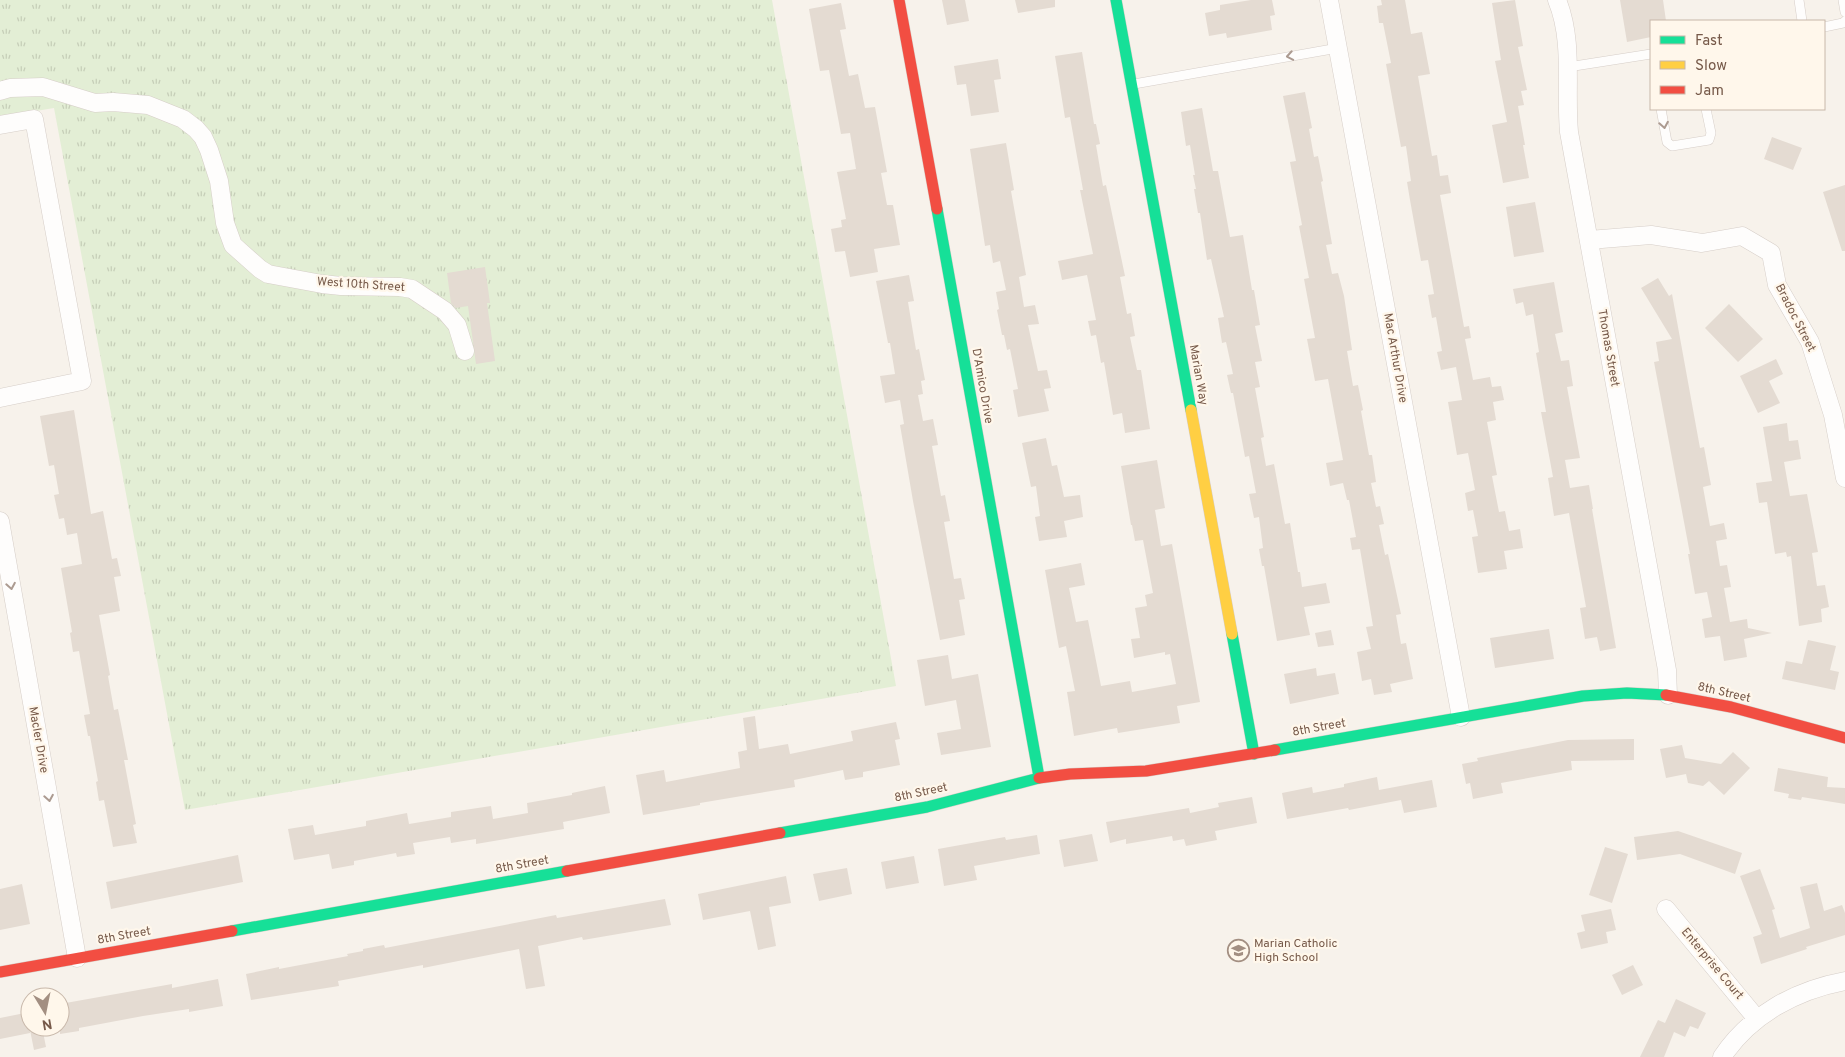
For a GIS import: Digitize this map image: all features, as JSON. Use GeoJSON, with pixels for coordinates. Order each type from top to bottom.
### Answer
{"type":"FeatureCollection","features":[{"type":"Feature","properties":{"kind":"street","name":"D'Amico Drive"},"geometry":{"type":"LineString","coordinates":[[899,0],[1039,778]]}},
{"type":"Feature","properties":{"kind":"street","name":"Marian Way"},"geometry":{"type":"LineString","coordinates":[[1116,0],[1254,754]]}},
{"type":"Feature","properties":{"kind":"street","name":"Mac Arthur Drive"},"geometry":{"type":"LineString","coordinates":[[1330,0],[1461,716]]}},
{"type":"Feature","properties":{"kind":"street","name":"Thomas Street"},"geometry":{"type":"LineString","coordinates":[[1557,0],[1561,11],[1568,67],[1569,132],[1667,670],[1668,695]]}},
{"type":"Feature","properties":{"kind":"street","name":"West 10th Street"},"geometry":{"type":"LineString","coordinates":[[0,91],[10,88],[43,87],[95,103],[112,102],[148,105],[183,119],[203,137],[209,150],[219,181],[225,223],[233,245],[260,269],[268,274],[322,284],[412,289],[446,311],[457,325],[465,351]]}},
{"type":"Feature","properties":{"kind":"street"},"geometry":{"type":"LineString","coordinates":[[0,125],[34,119],[82,381],[0,398]]}},
{"type":"Feature","properties":{"kind":"street","name":"Bradoc Street"},"geometry":{"type":"LineString","coordinates":[[1588,240],[1651,235],[1702,243],[1742,236],[1771,253],[1776,285],[1810,342],[1833,415],[1845,478]]}},
{"type":"Feature","properties":{"kind":"street","name":"Macler Drive"},"geometry":{"type":"LineString","coordinates":[[0,521],[77,958]]}},
{"type":"Feature","properties":{"kind":"street","name":"8th Street"},"geometry":{"type":"LineString","coordinates":[[0,972],[927,807],[958,800],[991,788],[1039,778],[1077,773],[1134,774],[1590,695],[1627,693],[1668,695],[1731,708],[1845,738]]}},
{"type":"Feature","properties":{"kind":"street","name":"Enterprise Court"},"geometry":{"type":"LineString","coordinates":[[1666,909],[1757,1019]]}},
{"type":"Feature","properties":{"kind":"street"},"geometry":{"type":"LineString","coordinates":[[1722,1057],[1737,1038],[1757,1019],[1775,1006],[1802,992],[1845,981]]}},
{"type":"Feature","properties":{"kind":"lane"},"geometry":{"type":"LineString","coordinates":[[1799,0],[1802,20]]}},
{"type":"Feature","properties":{"kind":"lane"},"geometry":{"type":"LineString","coordinates":[[1843,0],[1845,12]]}},
{"type":"Feature","properties":{"kind":"lane"},"geometry":{"type":"LineString","coordinates":[[1825,26],[1843,23],[1845,20]]}},
{"type":"Feature","properties":{"kind":"lane"},"geometry":{"type":"LineString","coordinates":[[1131,85],[1338,48]]}},
{"type":"Feature","properties":{"kind":"lane"},"geometry":{"type":"LineString","coordinates":[[1568,67],[1650,54]]}},
{"type":"Feature","properties":{"kind":"lane"},"geometry":{"type":"LineString","coordinates":[[1661,110],[1667,142],[1672,146],[1709,140],[1710,133],[1706,110]]}},
{"type":"Feature","properties":{"kind":"green space"},"geometry":{"type":"Polygon","coordinates":[[[0,0],[772,0],[896,686],[185,810],[54,108],[0,117],[0,0]]]}},
{"type":"Feature","properties":{"kind":"building"},"geometry":{"type":"Polygon","coordinates":[[[942,0],[965,0],[969,21],[947,25],[942,0]]]}},
{"type":"Feature","properties":{"kind":"building"},"geometry":{"type":"Polygon","coordinates":[[[1015,0],[1055,0],[1055,7],[1018,13],[1015,0]]]}},
{"type":"Feature","properties":{"kind":"building"},"geometry":{"type":"Polygon","coordinates":[[[1251,0],[1272,0],[1275,15],[1270,16],[1272,30],[1227,38],[1226,33],[1209,36],[1205,13],[1220,10],[1220,5],[1251,0]]]}},
{"type":"Feature","properties":{"kind":"building"},"geometry":{"type":"Polygon","coordinates":[[[1381,0],[1405,0],[1411,34],[1422,32],[1430,74],[1418,76],[1432,156],[1437,155],[1440,176],[1448,175],[1451,193],[1440,195],[1464,327],[1469,326],[1471,338],[1465,339],[1473,380],[1490,377],[1492,387],[1501,386],[1504,400],[1493,402],[1496,420],[1487,422],[1497,475],[1492,476],[1499,512],[1505,511],[1509,531],[1520,529],[1523,548],[1504,551],[1507,569],[1478,573],[1472,537],[1478,536],[1473,510],[1468,511],[1465,493],[1475,490],[1468,453],[1457,455],[1448,402],[1462,400],[1456,367],[1441,370],[1437,352],[1442,351],[1436,317],[1432,318],[1428,295],[1434,294],[1428,260],[1421,261],[1410,200],[1407,182],[1411,181],[1406,146],[1401,147],[1386,64],[1391,63],[1383,23],[1379,23],[1377,6],[1382,5],[1381,0]]]}},
{"type":"Feature","properties":{"kind":"building"},"geometry":{"type":"Polygon","coordinates":[[[1515,0],[1523,46],[1518,47],[1527,90],[1521,91],[1524,105],[1518,106],[1529,178],[1503,183],[1492,125],[1507,122],[1495,61],[1501,60],[1492,3],[1515,0]]]}},
{"type":"Feature","properties":{"kind":"building"},"geometry":{"type":"Polygon","coordinates":[[[1620,0],[1663,0],[1666,20],[1650,20],[1650,37],[1627,42],[1620,0]]]}},
{"type":"Feature","properties":{"kind":"building"},"geometry":{"type":"Polygon","coordinates":[[[841,3],[846,29],[840,30],[849,76],[858,74],[865,108],[875,107],[887,172],[881,173],[887,205],[893,205],[900,245],[874,249],[878,272],[850,277],[845,251],[835,252],[831,229],[842,227],[841,220],[846,219],[837,172],[856,169],[850,133],[841,134],[829,70],[820,71],[809,9],[841,3]]]}},
{"type":"Feature","properties":{"kind":"building"},"geometry":{"type":"Polygon","coordinates":[[[1082,52],[1094,124],[1096,124],[1100,144],[1096,145],[1103,186],[1106,185],[1125,276],[1120,277],[1127,314],[1131,313],[1135,336],[1130,337],[1137,370],[1141,370],[1150,429],[1125,433],[1122,413],[1113,415],[1104,362],[1101,363],[1096,335],[1091,336],[1088,321],[1096,320],[1087,275],[1062,280],[1058,261],[1093,254],[1080,190],[1083,190],[1070,117],[1065,118],[1055,56],[1082,52]]]}},
{"type":"Feature","properties":{"kind":"building"},"geometry":{"type":"Polygon","coordinates":[[[998,59],[1001,79],[994,80],[999,112],[971,116],[966,84],[957,85],[954,66],[998,59]]]}},
{"type":"Feature","properties":{"kind":"building"},"geometry":{"type":"Polygon","coordinates":[[[1305,92],[1312,128],[1309,129],[1314,157],[1318,156],[1323,181],[1321,182],[1332,244],[1326,245],[1332,274],[1338,273],[1344,296],[1352,350],[1347,351],[1353,386],[1358,385],[1369,455],[1372,455],[1376,482],[1371,483],[1376,507],[1380,506],[1384,524],[1379,525],[1385,555],[1388,554],[1401,614],[1396,615],[1401,644],[1406,643],[1413,679],[1390,684],[1392,692],[1374,695],[1371,679],[1362,681],[1357,652],[1371,649],[1366,627],[1373,626],[1360,549],[1352,550],[1350,538],[1356,537],[1349,500],[1347,500],[1343,483],[1330,486],[1326,463],[1343,460],[1328,379],[1315,381],[1307,339],[1315,338],[1304,279],[1309,278],[1299,226],[1302,225],[1290,162],[1296,161],[1283,96],[1305,92]]]}},
{"type":"Feature","properties":{"kind":"building"},"geometry":{"type":"Polygon","coordinates":[[[1202,108],[1213,171],[1218,171],[1230,237],[1243,235],[1252,290],[1254,290],[1260,325],[1255,326],[1262,361],[1255,362],[1260,387],[1255,388],[1264,437],[1261,438],[1266,466],[1274,464],[1285,524],[1290,523],[1302,587],[1326,583],[1330,603],[1304,607],[1310,635],[1277,641],[1264,566],[1262,566],[1259,549],[1263,548],[1259,517],[1254,518],[1249,494],[1256,493],[1249,456],[1245,457],[1233,393],[1231,393],[1227,375],[1233,374],[1226,342],[1222,343],[1218,318],[1224,317],[1211,259],[1207,260],[1200,213],[1198,213],[1194,189],[1196,189],[1193,175],[1195,175],[1190,145],[1186,146],[1181,112],[1202,108]]]}},
{"type":"Feature","properties":{"kind":"building"},"geometry":{"type":"Polygon","coordinates":[[[1772,137],[1802,148],[1793,170],[1764,159],[1772,137]]]}},
{"type":"Feature","properties":{"kind":"building"},"geometry":{"type":"Polygon","coordinates":[[[1006,143],[1014,190],[1011,191],[1026,275],[1019,277],[1024,307],[1035,305],[1039,324],[1028,325],[1038,371],[1047,370],[1051,388],[1044,389],[1049,411],[1018,417],[1013,390],[1018,389],[1010,349],[1007,350],[1004,335],[1002,335],[997,310],[999,309],[996,292],[1006,290],[1000,261],[993,263],[990,245],[985,246],[970,149],[1006,143]]]}},
{"type":"Feature","properties":{"kind":"building"},"geometry":{"type":"Polygon","coordinates":[[[1845,185],[1845,251],[1842,251],[1823,192],[1845,185]]]}},
{"type":"Feature","properties":{"kind":"building"},"geometry":{"type":"Polygon","coordinates":[[[1535,202],[1544,252],[1514,257],[1506,207],[1535,202]]]}},
{"type":"Feature","properties":{"kind":"building"},"geometry":{"type":"Polygon","coordinates":[[[485,267],[490,303],[487,303],[495,361],[476,364],[468,306],[456,308],[451,303],[447,273],[485,267]]]}},
{"type":"Feature","properties":{"kind":"building"},"geometry":{"type":"Polygon","coordinates":[[[909,275],[914,301],[908,302],[916,350],[919,349],[925,380],[921,381],[923,394],[918,395],[923,421],[933,419],[938,445],[932,446],[941,496],[945,495],[950,521],[944,522],[954,579],[961,578],[965,599],[959,600],[965,635],[940,640],[900,425],[904,424],[900,400],[885,403],[880,376],[895,374],[876,281],[909,275]]]}},
{"type":"Feature","properties":{"kind":"building"},"geometry":{"type":"Polygon","coordinates":[[[1658,278],[1669,296],[1672,294],[1700,448],[1704,447],[1711,485],[1703,487],[1710,526],[1724,523],[1727,539],[1716,541],[1720,566],[1727,565],[1731,587],[1724,588],[1730,622],[1747,619],[1748,628],[1772,633],[1744,639],[1747,657],[1724,661],[1720,636],[1705,638],[1702,619],[1712,617],[1707,592],[1695,594],[1688,554],[1690,554],[1654,362],[1659,361],[1656,342],[1672,339],[1641,288],[1658,278]]]}},
{"type":"Feature","properties":{"kind":"building"},"geometry":{"type":"Polygon","coordinates":[[[1554,282],[1563,332],[1555,334],[1561,361],[1569,360],[1573,386],[1567,387],[1580,458],[1565,460],[1570,488],[1589,485],[1616,648],[1600,651],[1597,637],[1585,639],[1580,608],[1586,607],[1569,513],[1554,516],[1548,478],[1553,477],[1541,412],[1546,412],[1536,353],[1539,352],[1533,314],[1526,316],[1523,302],[1516,304],[1513,289],[1554,282]]]}},
{"type":"Feature","properties":{"kind":"building"},"geometry":{"type":"Polygon","coordinates":[[[1729,304],[1763,339],[1738,362],[1705,328],[1729,304]]]}},
{"type":"Feature","properties":{"kind":"building"},"geometry":{"type":"Polygon","coordinates":[[[1776,359],[1783,374],[1769,381],[1780,403],[1758,413],[1740,376],[1776,359]]]}},
{"type":"Feature","properties":{"kind":"building"},"geometry":{"type":"Polygon","coordinates":[[[74,410],[91,514],[103,511],[112,559],[117,558],[121,576],[114,577],[120,611],[99,615],[110,675],[108,676],[114,710],[118,709],[128,760],[124,760],[136,824],[133,825],[137,843],[113,847],[104,800],[99,801],[96,782],[98,781],[90,736],[88,736],[84,715],[90,714],[79,651],[73,652],[70,633],[72,632],[61,568],[82,564],[77,533],[67,535],[64,518],[59,519],[54,495],[59,494],[54,465],[49,466],[40,416],[74,410]]]}},
{"type":"Feature","properties":{"kind":"building"},"geometry":{"type":"Polygon","coordinates":[[[1787,423],[1789,441],[1798,440],[1801,459],[1784,462],[1790,496],[1807,494],[1818,552],[1812,553],[1817,586],[1825,585],[1829,607],[1821,609],[1822,622],[1799,626],[1791,556],[1787,557],[1786,552],[1775,554],[1767,502],[1759,503],[1756,483],[1772,481],[1763,427],[1787,423]]]}},
{"type":"Feature","properties":{"kind":"building"},"geometry":{"type":"Polygon","coordinates":[[[1046,438],[1052,466],[1057,465],[1064,497],[1080,495],[1083,517],[1064,521],[1067,537],[1039,541],[1035,517],[1040,516],[1036,486],[1031,487],[1022,443],[1046,438]]]}},
{"type":"Feature","properties":{"kind":"building"},"geometry":{"type":"Polygon","coordinates":[[[1157,460],[1165,508],[1155,510],[1161,546],[1172,544],[1200,702],[1177,706],[1180,723],[1118,733],[1117,728],[1074,736],[1067,692],[1075,691],[1066,646],[1059,648],[1045,570],[1081,563],[1085,585],[1069,588],[1076,622],[1088,620],[1101,686],[1130,681],[1132,692],[1176,684],[1170,654],[1165,655],[1165,652],[1134,658],[1131,639],[1140,638],[1135,608],[1147,606],[1145,595],[1153,593],[1143,540],[1135,541],[1121,466],[1157,460]]]}},
{"type":"Feature","properties":{"kind":"building"},"geometry":{"type":"Polygon","coordinates":[[[1549,629],[1554,659],[1495,668],[1490,638],[1549,629]]]}},
{"type":"Feature","properties":{"kind":"building"},"geometry":{"type":"Polygon","coordinates":[[[1331,630],[1334,645],[1318,647],[1315,633],[1331,630]]]}},
{"type":"Feature","properties":{"kind":"building"},"geometry":{"type":"Polygon","coordinates":[[[1808,640],[1836,646],[1830,670],[1839,672],[1835,690],[1782,679],[1786,661],[1802,664],[1808,640]]]}},
{"type":"Feature","properties":{"kind":"building"},"geometry":{"type":"Polygon","coordinates":[[[948,655],[952,679],[978,674],[991,747],[941,755],[937,733],[961,729],[956,700],[925,706],[917,660],[948,655]]]}},
{"type":"Feature","properties":{"kind":"building"},"geometry":{"type":"Polygon","coordinates":[[[1316,668],[1317,676],[1335,673],[1339,694],[1290,704],[1284,674],[1316,668]]]}},
{"type":"Feature","properties":{"kind":"building"},"geometry":{"type":"Polygon","coordinates":[[[755,716],[759,749],[788,744],[790,754],[853,741],[851,731],[896,722],[900,739],[895,740],[900,765],[863,772],[863,777],[845,780],[843,770],[794,780],[795,787],[643,815],[636,775],[664,770],[666,782],[740,768],[738,752],[747,750],[743,718],[755,716]]]}},
{"type":"Feature","properties":{"kind":"building"},"geometry":{"type":"Polygon","coordinates":[[[1634,739],[1634,760],[1571,761],[1572,770],[1501,783],[1503,793],[1473,799],[1470,783],[1466,784],[1462,764],[1478,761],[1477,758],[1568,740],[1634,739]]]}},
{"type":"Feature","properties":{"kind":"building"},"geometry":{"type":"Polygon","coordinates":[[[1682,745],[1685,758],[1721,764],[1733,752],[1750,768],[1724,795],[1709,781],[1703,786],[1688,783],[1686,774],[1666,778],[1660,749],[1682,745]]]}},
{"type":"Feature","properties":{"kind":"building"},"geometry":{"type":"Polygon","coordinates":[[[1778,768],[1828,777],[1827,787],[1845,788],[1845,804],[1802,797],[1801,800],[1788,798],[1789,794],[1774,791],[1778,768]]]}},
{"type":"Feature","properties":{"kind":"building"},"geometry":{"type":"Polygon","coordinates":[[[1377,777],[1379,790],[1432,780],[1437,807],[1404,813],[1401,800],[1287,819],[1282,793],[1312,787],[1313,793],[1344,787],[1344,784],[1377,777]]]}},
{"type":"Feature","properties":{"kind":"building"},"geometry":{"type":"Polygon","coordinates":[[[605,786],[610,813],[563,822],[564,829],[476,844],[476,839],[451,843],[450,837],[413,843],[415,854],[397,857],[396,853],[354,861],[354,865],[332,869],[329,854],[294,860],[288,829],[313,825],[315,835],[366,826],[366,821],[407,813],[409,824],[451,817],[451,812],[491,806],[493,819],[528,813],[527,803],[572,795],[572,793],[605,786]]]}},
{"type":"Feature","properties":{"kind":"building"},"geometry":{"type":"Polygon","coordinates":[[[1252,797],[1257,823],[1215,831],[1217,840],[1186,846],[1184,839],[1173,841],[1172,836],[1126,844],[1126,839],[1110,843],[1106,822],[1189,808],[1190,813],[1219,807],[1218,803],[1252,797]]]}},
{"type":"Feature","properties":{"kind":"building"},"geometry":{"type":"Polygon","coordinates":[[[1678,831],[1742,853],[1735,874],[1680,854],[1637,860],[1634,837],[1678,831]]]}},
{"type":"Feature","properties":{"kind":"building"},"geometry":{"type":"Polygon","coordinates":[[[1092,834],[1098,861],[1064,867],[1059,840],[1092,834]]]}},
{"type":"Feature","properties":{"kind":"building"},"geometry":{"type":"Polygon","coordinates":[[[1037,835],[1040,854],[974,866],[977,880],[944,886],[938,849],[1005,837],[1006,840],[1037,835]]]}},
{"type":"Feature","properties":{"kind":"building"},"geometry":{"type":"Polygon","coordinates":[[[1605,847],[1628,854],[1612,903],[1589,895],[1605,847]]]}},
{"type":"Feature","properties":{"kind":"building"},"geometry":{"type":"Polygon","coordinates":[[[238,855],[243,882],[111,909],[106,882],[238,855]]]}},
{"type":"Feature","properties":{"kind":"building"},"geometry":{"type":"Polygon","coordinates":[[[914,856],[919,883],[886,889],[881,862],[914,856]]]}},
{"type":"Feature","properties":{"kind":"building"},"geometry":{"type":"Polygon","coordinates":[[[847,868],[852,894],[819,901],[813,874],[847,868]]]}},
{"type":"Feature","properties":{"kind":"building"},"geometry":{"type":"Polygon","coordinates":[[[1760,869],[1775,909],[1772,910],[1780,938],[1810,928],[1800,887],[1817,883],[1824,911],[1842,905],[1845,913],[1845,935],[1761,964],[1753,937],[1762,934],[1740,876],[1760,869]]]}},
{"type":"Feature","properties":{"kind":"building"},"geometry":{"type":"Polygon","coordinates":[[[786,876],[791,903],[769,907],[776,946],[758,950],[750,911],[703,920],[698,894],[786,876]]]}},
{"type":"Feature","properties":{"kind":"building"},"geometry":{"type":"Polygon","coordinates":[[[22,884],[30,924],[0,930],[0,889],[22,884]]]}},
{"type":"Feature","properties":{"kind":"building"},"geometry":{"type":"Polygon","coordinates":[[[665,899],[671,925],[583,940],[582,937],[538,946],[545,986],[526,989],[519,949],[423,968],[423,965],[338,981],[339,986],[251,1000],[246,974],[348,956],[347,954],[363,951],[363,949],[384,945],[385,948],[556,915],[557,918],[665,899]]]}},
{"type":"Feature","properties":{"kind":"building"},"geometry":{"type":"Polygon","coordinates":[[[1611,909],[1616,930],[1606,932],[1608,943],[1581,949],[1577,933],[1585,931],[1581,915],[1611,909]]]}},
{"type":"Feature","properties":{"kind":"building"},"geometry":{"type":"Polygon","coordinates":[[[1633,965],[1643,985],[1622,995],[1612,975],[1633,965]]]}},
{"type":"Feature","properties":{"kind":"building"},"geometry":{"type":"Polygon","coordinates":[[[218,979],[223,1006],[189,1012],[189,1009],[143,1016],[79,1028],[79,1031],[70,1032],[70,1002],[172,984],[172,988],[218,979]]]}},
{"type":"Feature","properties":{"kind":"building"},"geometry":{"type":"Polygon","coordinates":[[[1676,999],[1706,1013],[1698,1029],[1690,1026],[1685,1037],[1674,1032],[1664,1057],[1640,1057],[1658,1020],[1665,1023],[1676,999]]]}},
{"type":"Feature","properties":{"kind":"building"},"geometry":{"type":"Polygon","coordinates":[[[20,1014],[20,1035],[0,1039],[0,1018],[20,1014]]]}},
{"type":"Feature","properties":{"kind":"building"},"geometry":{"type":"Polygon","coordinates":[[[31,1037],[44,1037],[46,1047],[34,1050],[31,1037]]]}},
{"type":"Feature","properties":{"kind":"traffic: fast"},"geometry":{"type":"LineString","coordinates":[[1116,0],[1191,410]]}},
{"type":"Feature","properties":{"kind":"traffic: fast"},"geometry":{"type":"LineString","coordinates":[[937,209],[1039,777]]}},
{"type":"Feature","properties":{"kind":"traffic: fast"},"geometry":{"type":"LineString","coordinates":[[1232,634],[1254,754]]}},
{"type":"Feature","properties":{"kind":"traffic: fast"},"geometry":{"type":"LineString","coordinates":[[1275,750],[1583,696],[1627,693],[1666,695]]}},
{"type":"Feature","properties":{"kind":"traffic: fast"},"geometry":{"type":"LineString","coordinates":[[780,833],[927,807],[1039,778]]}},
{"type":"Feature","properties":{"kind":"traffic: fast"},"geometry":{"type":"LineString","coordinates":[[232,931],[567,871]]}},
{"type":"Feature","properties":{"kind":"traffic: slow"},"geometry":{"type":"LineString","coordinates":[[1191,410],[1232,634]]}},
{"type":"Feature","properties":{"kind":"traffic: jam"},"geometry":{"type":"LineString","coordinates":[[899,0],[937,209]]}},
{"type":"Feature","properties":{"kind":"traffic: jam"},"geometry":{"type":"LineString","coordinates":[[1666,695],[1731,707],[1845,738]]}},
{"type":"Feature","properties":{"kind":"traffic: jam"},"geometry":{"type":"LineString","coordinates":[[1039,778],[1070,774],[1146,771],[1275,750]]}},
{"type":"Feature","properties":{"kind":"traffic: jam"},"geometry":{"type":"LineString","coordinates":[[567,871],[780,833]]}},
{"type":"Feature","properties":{"kind":"traffic: jam"},"geometry":{"type":"LineString","coordinates":[[0,972],[232,931]]}},
{"type":"Feature","properties":{"kind":"place","name":"Marian Catholic High School"},"geometry":{"type":"Point","coordinates":[1238,951]}}]}
